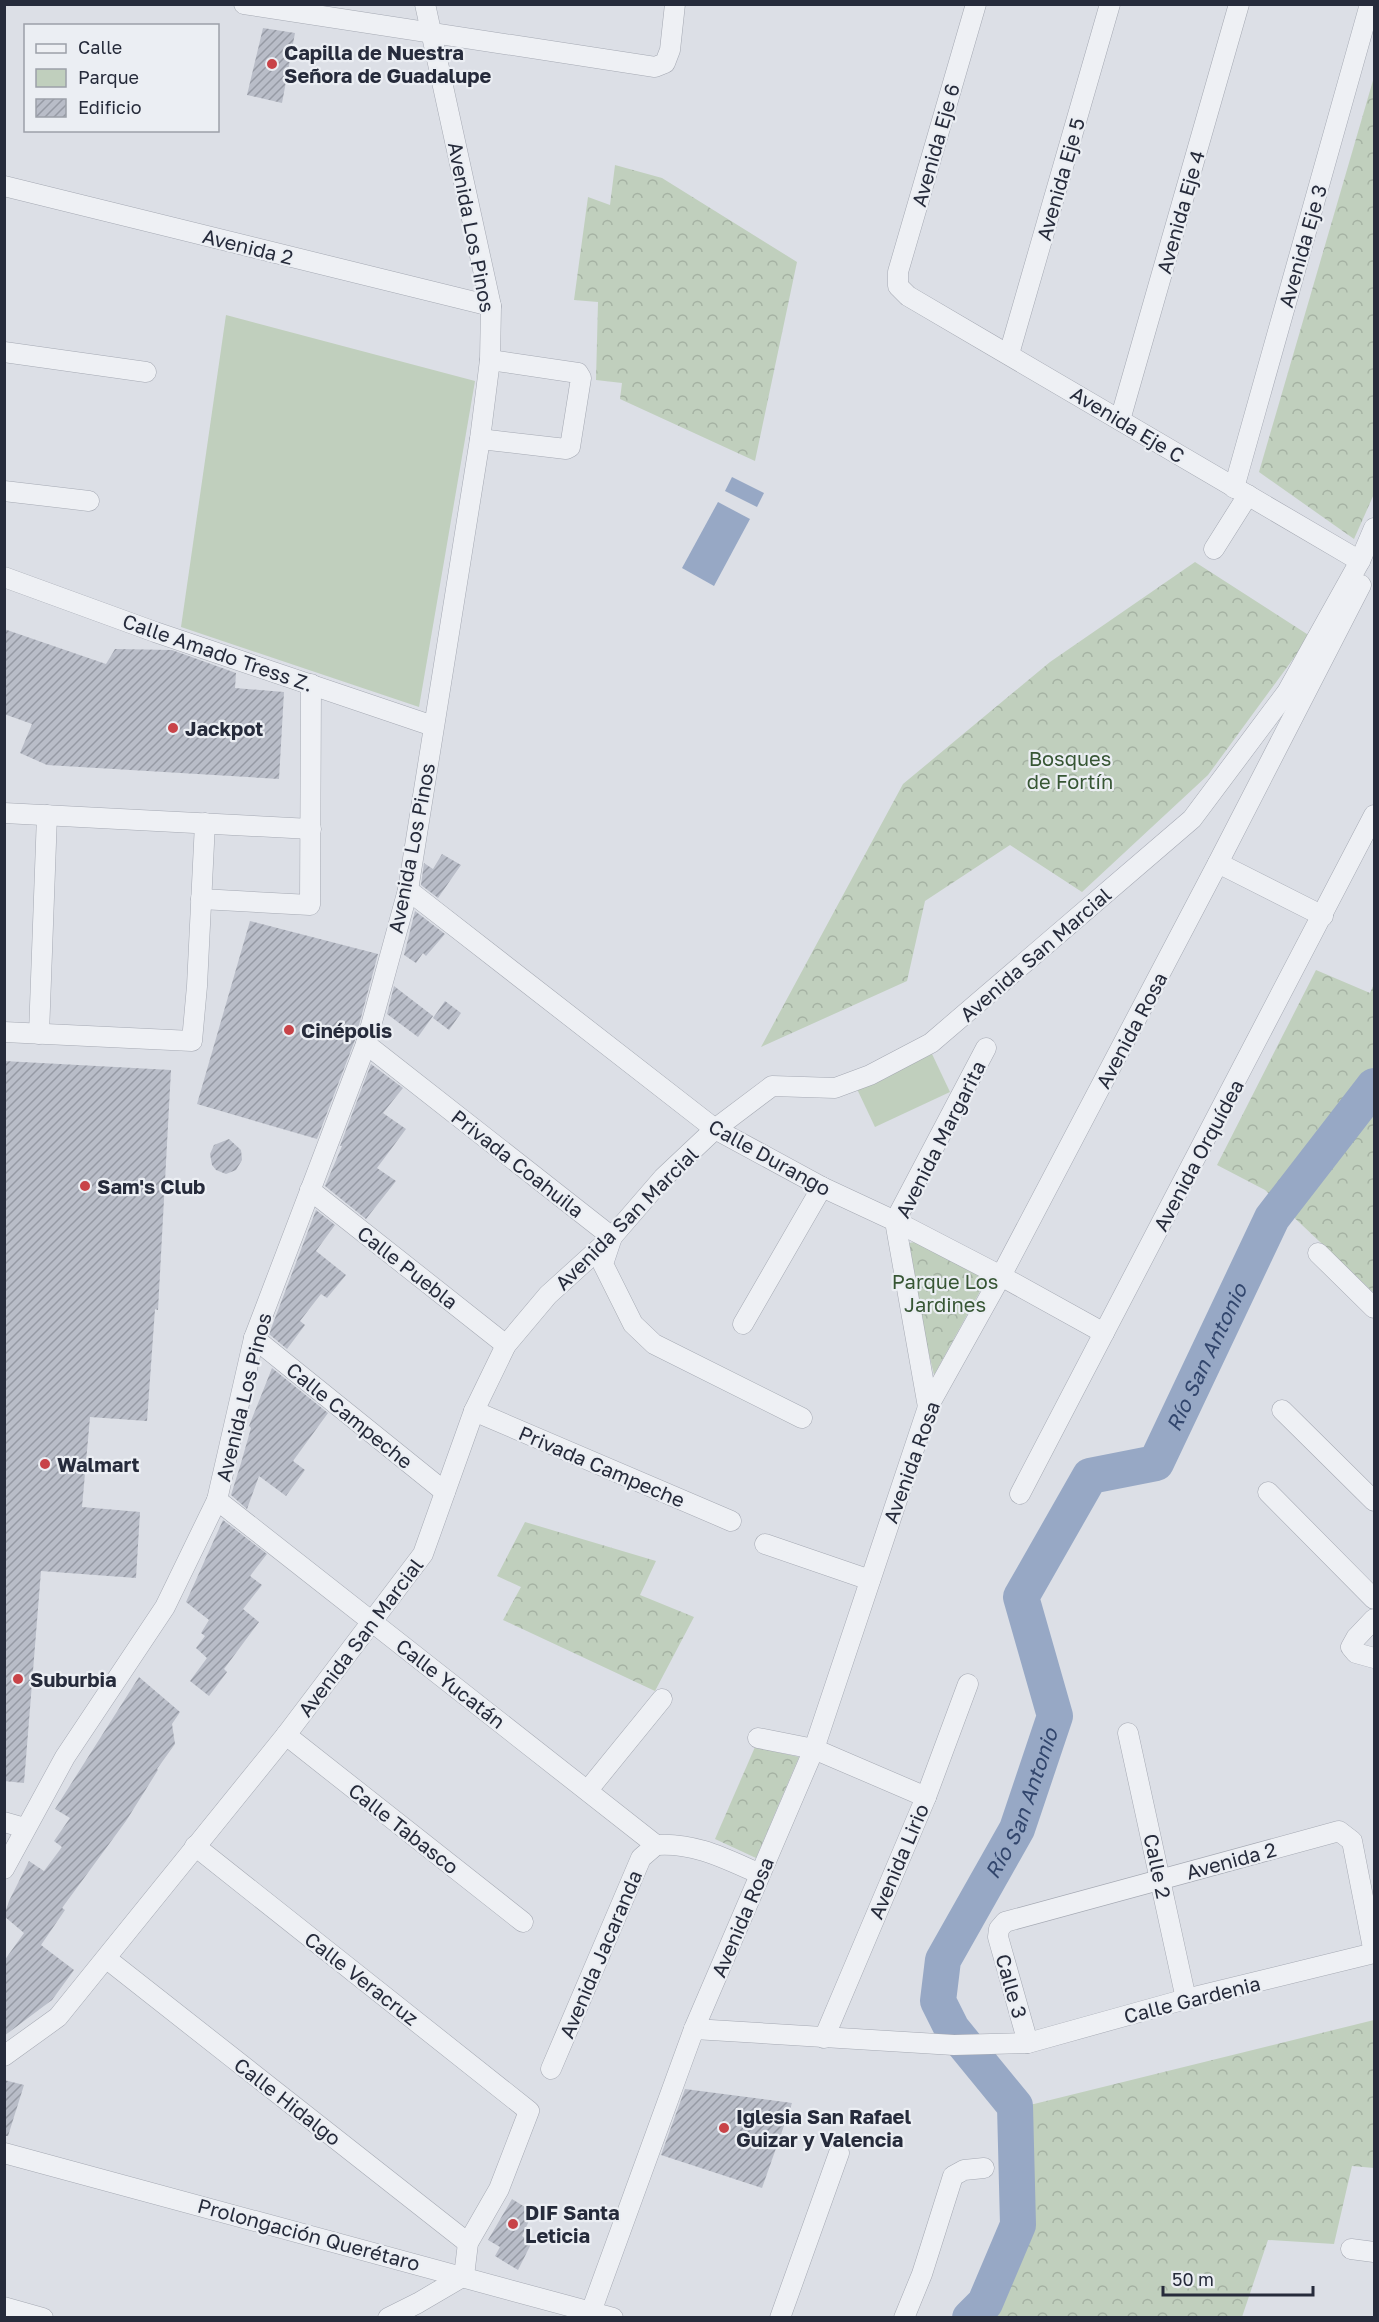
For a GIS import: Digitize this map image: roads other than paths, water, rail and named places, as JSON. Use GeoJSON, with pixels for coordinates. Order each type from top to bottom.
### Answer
{"type":"FeatureCollection","features":[{"type":"Feature","properties":{"kind":"street"},"geometry":{"type":"LineString","coordinates":[[244,4],[655,67],[665,63],[670,50],[675,4]]}},
{"type":"Feature","properties":{"kind":"street","name":"Avenida Los Pinos"},"geometry":{"type":"LineString","coordinates":[[4,1869],[64,1757],[165,1607],[217,1500],[254,1338],[366,1044],[408,890],[480,439],[490,360],[491,306],[425,4]]}},
{"type":"Feature","properties":{"kind":"street","name":"Avenida Eje 6"},"geometry":{"type":"LineString","coordinates":[[898,286],[898,272],[976,4]]}},
{"type":"Feature","properties":{"kind":"street","name":"Avenida Eje 5"},"geometry":{"type":"LineString","coordinates":[[1009,354],[1110,4]]}},
{"type":"Feature","properties":{"kind":"street","name":"Avenida Eje 4"},"geometry":{"type":"LineString","coordinates":[[1120,420],[1239,4]]}},
{"type":"Feature","properties":{"kind":"street","name":"Avenida Eje 3"},"geometry":{"type":"LineString","coordinates":[[1214,549],[1241,491],[1370,4]]}},
{"type":"Feature","properties":{"kind":"street","name":"Avenida 2"},"geometry":{"type":"LineString","coordinates":[[4,186],[491,306]]}},
{"type":"Feature","properties":{"kind":"street","name":"Avenida Eje C"},"geometry":{"type":"LineString","coordinates":[[898,286],[908,296],[1241,491],[1371,560]]}},
{"type":"Feature","properties":{"kind":"street"},"geometry":{"type":"LineString","coordinates":[[4,352],[146,372]]}},
{"type":"Feature","properties":{"kind":"street"},"geometry":{"type":"LineString","coordinates":[[480,439],[566,449],[570,447],[581,378],[578,373],[490,360]]}},
{"type":"Feature","properties":{"kind":"street"},"geometry":{"type":"LineString","coordinates":[[4,491],[89,501]]}},
{"type":"Feature","properties":{"kind":"street","name":"Avenida San Marcial"},"geometry":{"type":"LineString","coordinates":[[4,2056],[58,2018],[286,1735],[423,1554],[474,1411],[506,1345],[548,1295],[612,1237],[663,1178],[715,1129],[772,1086],[836,1088],[870,1075],[931,1043],[1192,819],[1287,692],[1371,560],[1374,528]]}},
{"type":"Feature","properties":{"kind":"street","name":"Avenida Rosa"},"geometry":{"type":"LineString","coordinates":[[591,2312],[694,2029],[814,1749],[928,1407],[1001,1276],[1218,863],[1371,560]]}},
{"type":"Feature","properties":{"kind":"street","name":"Calle Amado Tress Z."},"geometry":{"type":"LineString","coordinates":[[4,577],[155,632],[433,726]]}},
{"type":"Feature","properties":{"kind":"street"},"geometry":{"type":"LineString","coordinates":[[201,899],[310,905],[312,684]]}},
{"type":"Feature","properties":{"kind":"street"},"geometry":{"type":"LineString","coordinates":[[4,813],[311,830]]}},
{"type":"Feature","properties":{"kind":"street"},"geometry":{"type":"LineString","coordinates":[[39,1034],[47,815]]}},
{"type":"Feature","properties":{"kind":"street","name":"Avenida Orquídea"},"geometry":{"type":"LineString","coordinates":[[1020,1494],[1374,815]]}},
{"type":"Feature","properties":{"kind":"street"},"geometry":{"type":"LineString","coordinates":[[4,1032],[192,1041],[205,823]]}},
{"type":"Feature","properties":{"kind":"street"},"geometry":{"type":"LineString","coordinates":[[1218,863],[1323,916]]}},
{"type":"Feature","properties":{"kind":"street","name":"Calle Durango"},"geometry":{"type":"LineString","coordinates":[[408,890],[715,1129],[1001,1276],[1104,1333]]}},
{"type":"Feature","properties":{"kind":"street","name":"Privada Coahuila"},"geometry":{"type":"LineString","coordinates":[[366,1044],[612,1237]]}},
{"type":"Feature","properties":{"kind":"street","name":"Avenida Margarita"},"geometry":{"type":"LineString","coordinates":[[928,1407],[895,1221],[986,1048]]}},
{"type":"Feature","properties":{"kind":"street"},"geometry":{"type":"LineString","coordinates":[[743,1324],[822,1186]]}},
{"type":"Feature","properties":{"kind":"street","name":"Calle Puebla"},"geometry":{"type":"LineString","coordinates":[[310,1190],[506,1345]]}},
{"type":"Feature","properties":{"kind":"street"},"geometry":{"type":"LineString","coordinates":[[612,1237],[603,1264],[633,1324],[640,1331],[654,1344],[802,1418]]}},
{"type":"Feature","properties":{"kind":"street"},"geometry":{"type":"LineString","coordinates":[[1318,1253],[1374,1308]]}},
{"type":"Feature","properties":{"kind":"street","name":"Calle Campeche"},"geometry":{"type":"LineString","coordinates":[[254,1338],[445,1492]]}},
{"type":"Feature","properties":{"kind":"street"},"geometry":{"type":"LineString","coordinates":[[1282,1410],[1374,1501]]}},
{"type":"Feature","properties":{"kind":"street","name":"Privada Campeche"},"geometry":{"type":"LineString","coordinates":[[474,1411],[731,1521]]}},
{"type":"Feature","properties":{"kind":"street"},"geometry":{"type":"LineString","coordinates":[[1268,1492],[1374,1599]]}},
{"type":"Feature","properties":{"kind":"street","name":"Calle Yucatán"},"geometry":{"type":"LineString","coordinates":[[217,1500],[656,1845]]}},
{"type":"Feature","properties":{"kind":"street"},"geometry":{"type":"LineString","coordinates":[[765,1544],[870,1580]]}},
{"type":"Feature","properties":{"kind":"street"},"geometry":{"type":"LineString","coordinates":[[1374,1619],[1356,1638],[1351,1647],[1356,1653],[1374,1658]]}},
{"type":"Feature","properties":{"kind":"street","name":"Avenida Lirio"},"geometry":{"type":"LineString","coordinates":[[824,2038],[926,1797],[968,1684]]}},
{"type":"Feature","properties":{"kind":"street"},"geometry":{"type":"LineString","coordinates":[[588,1790],[662,1699]]}},
{"type":"Feature","properties":{"kind":"street","name":"Calle 2"},"geometry":{"type":"LineString","coordinates":[[1128,1733],[1186,1999]]}},
{"type":"Feature","properties":{"kind":"street","name":"Calle Tabasco"},"geometry":{"type":"LineString","coordinates":[[286,1735],[523,1922]]}},
{"type":"Feature","properties":{"kind":"street"},"geometry":{"type":"LineString","coordinates":[[758,1738],[814,1749],[926,1797]]}},
{"type":"Feature","properties":{"kind":"street"},"geometry":{"type":"LineString","coordinates":[[4,1822],[25,1828]]}},
{"type":"Feature","properties":{"kind":"street","name":"Avenida 2"},"geometry":{"type":"LineString","coordinates":[[999,1929],[1005,1922],[1340,1831],[1352,1842],[1374,1953]]}},
{"type":"Feature","properties":{"kind":"street"},"geometry":{"type":"LineString","coordinates":[[656,1845],[666,1844],[708,1851],[760,1874]]}},
{"type":"Feature","properties":{"kind":"street","name":"Avenida Jacaranda"},"geometry":{"type":"LineString","coordinates":[[551,2069],[641,1858],[656,1845]]}},
{"type":"Feature","properties":{"kind":"street","name":"Calle Veracruz"},"geometry":{"type":"LineString","coordinates":[[195,1846],[530,2111],[499,2189],[468,2243]]}},
{"type":"Feature","properties":{"kind":"street","name":"Calle 3"},"geometry":{"type":"LineString","coordinates":[[999,1929],[998,1937],[1019,2044]]}},
{"type":"Feature","properties":{"kind":"street","name":"Calle Gardenia"},"geometry":{"type":"LineString","coordinates":[[824,2038],[954,2045],[1019,2044],[1186,1999],[1374,1953]]}},
{"type":"Feature","properties":{"kind":"street","name":"Calle Hidalgo"},"geometry":{"type":"LineString","coordinates":[[107,1959],[468,2243]]}},
{"type":"Feature","properties":{"kind":"street"},"geometry":{"type":"LineString","coordinates":[[694,2029],[824,2038]]}},
{"type":"Feature","properties":{"kind":"street","name":"Prolongación Querétaro"},"geometry":{"type":"LineString","coordinates":[[4,2153],[613,2318]]}},
{"type":"Feature","properties":{"kind":"street"},"geometry":{"type":"LineString","coordinates":[[780,2318],[839,2153]]}},
{"type":"Feature","properties":{"kind":"street"},"geometry":{"type":"LineString","coordinates":[[904,2318],[922,2274],[954,2176],[964,2170],[984,2168]]}},
{"type":"Feature","properties":{"kind":"street"},"geometry":{"type":"LineString","coordinates":[[388,2318],[418,2304],[464,2276],[468,2243]]}},
{"type":"Feature","properties":{"kind":"street"},"geometry":{"type":"LineString","coordinates":[[1351,2248],[1374,2252]]}},
{"type":"Feature","properties":{"kind":"street"},"geometry":{"type":"LineString","coordinates":[[4,2307],[43,2318]]}},
{"type":"Feature","properties":{"kind":"water"},"geometry":{"type":"Polygon","coordinates":[[[732,477],[764,493],[757,507],[725,491],[732,477]]]}},
{"type":"Feature","properties":{"kind":"water"},"geometry":{"type":"Polygon","coordinates":[[[718,502],[750,519],[714,586],[682,568],[718,502]]]}},
{"type":"Feature","properties":{"kind":"waterway","name":"Río San Antonio"},"geometry":{"type":"LineString","coordinates":[[970,2318],[985,2303],[1018,2225],[1015,2106],[952,2029],[938,2001],[943,1960],[1017,1829],[1055,1716],[1021,1597],[1090,1476],[1156,1463],[1272,1218],[1374,1086]]}},
{"type":"Feature","properties":{"kind":"place","name":"Capilla de Nuestra Señora de Guadalupe"},"geometry":{"type":"Point","coordinates":[272,64]}},
{"type":"Feature","properties":{"kind":"place","name":"Jackpot"},"geometry":{"type":"Point","coordinates":[173,728]}},
{"type":"Feature","properties":{"kind":"place","name":"Cinépolis"},"geometry":{"type":"Point","coordinates":[289,1030]}},
{"type":"Feature","properties":{"kind":"place","name":"Sam's Club"},"geometry":{"type":"Point","coordinates":[85,1186]}},
{"type":"Feature","properties":{"kind":"place","name":"Walmart"},"geometry":{"type":"Point","coordinates":[45,1464]}},
{"type":"Feature","properties":{"kind":"place","name":"Suburbia"},"geometry":{"type":"Point","coordinates":[18,1679]}},
{"type":"Feature","properties":{"kind":"place","name":"Iglesia San Rafael Guizar y Valencia"},"geometry":{"type":"Point","coordinates":[724,2128]}},
{"type":"Feature","properties":{"kind":"place","name":"DIF Santa Leticia"},"geometry":{"type":"Point","coordinates":[513,2224]}},
{"type":"Feature","properties":{"kind":"park label","name":"Bosques de Fortín"},"geometry":{"type":"Point","coordinates":[1070,770]}},
{"type":"Feature","properties":{"kind":"park label","name":"Parque Los Jardines"},"geometry":{"type":"Point","coordinates":[945,1292]}}]}
